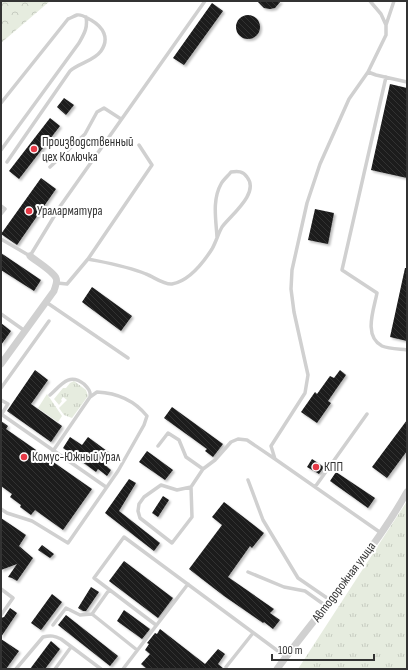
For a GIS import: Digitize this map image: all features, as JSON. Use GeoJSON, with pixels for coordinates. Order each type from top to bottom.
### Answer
{"type":"FeatureCollection","features":[{"type":"Feature","properties":{"kind":"street"},"geometry":{"type":"LineString","coordinates":[[1,364],[54,291],[57,283],[56,278],[52,273],[30,256]]}},
{"type":"Feature","properties":{"kind":"street","name":"Автодорожная улица"},"geometry":{"type":"LineString","coordinates":[[277,669],[381,533],[407,492]]}},
{"type":"Feature","properties":{"kind":"lane"},"geometry":{"type":"LineString","coordinates":[[1,239],[30,256],[61,205],[205,1]]}},
{"type":"Feature","properties":{"kind":"lane"},"geometry":{"type":"LineString","coordinates":[[370,1],[381,14],[386,25]]}},
{"type":"Feature","properties":{"kind":"lane"},"geometry":{"type":"LineString","coordinates":[[275,459],[271,446],[305,393],[308,375],[294,312],[291,289],[292,270],[307,203],[320,164],[349,99],[368,72],[386,35],[386,25],[394,1]]}},
{"type":"Feature","properties":{"kind":"lane"},"geometry":{"type":"LineString","coordinates":[[1,103],[68,19],[77,15],[86,17],[95,22],[104,31],[106,38],[100,52],[93,58],[76,66],[70,71],[7,162]]}},
{"type":"Feature","properties":{"kind":"lane"},"geometry":{"type":"LineString","coordinates":[[1,150],[79,43],[86,31],[88,23],[86,17]]}},
{"type":"Feature","properties":{"kind":"lane"},"geometry":{"type":"LineString","coordinates":[[368,72],[407,82]]}},
{"type":"Feature","properties":{"kind":"lane"},"geometry":{"type":"LineString","coordinates":[[386,77],[342,270],[377,293],[371,324],[372,334],[377,342],[383,346],[407,350]]}},
{"type":"Feature","properties":{"kind":"lane"},"geometry":{"type":"LineString","coordinates":[[50,167],[84,134],[97,112],[104,108],[121,118]]}},
{"type":"Feature","properties":{"kind":"lane"},"geometry":{"type":"LineString","coordinates":[[57,283],[66,284],[88,259],[152,165],[139,145]]}},
{"type":"Feature","properties":{"kind":"lane"},"geometry":{"type":"LineString","coordinates":[[88,259],[122,265],[166,283],[172,284],[188,277],[200,266],[212,248],[223,226],[239,209],[251,187],[249,179],[245,174],[238,171],[231,172],[219,188],[214,206],[217,237]]}},
{"type":"Feature","properties":{"kind":"lane"},"geometry":{"type":"LineString","coordinates":[[1,206],[5,209],[1,214]]}},
{"type":"Feature","properties":{"kind":"lane"},"geometry":{"type":"LineString","coordinates":[[46,302],[128,358]]}},
{"type":"Feature","properties":{"kind":"lane"},"geometry":{"type":"LineString","coordinates":[[1,314],[25,331]]}},
{"type":"Feature","properties":{"kind":"lane"},"geometry":{"type":"LineString","coordinates":[[1,388],[49,321]]}},
{"type":"Feature","properties":{"kind":"lane"},"geometry":{"type":"LineString","coordinates":[[50,395],[64,382],[74,378],[79,380],[88,388],[91,393],[90,397]]}},
{"type":"Feature","properties":{"kind":"lane"},"geometry":{"type":"LineString","coordinates":[[1,509],[7,513],[32,521],[68,542],[118,471],[144,425],[147,416],[140,407],[122,396],[97,392],[90,397],[53,451]]}},
{"type":"Feature","properties":{"kind":"lane"},"geometry":{"type":"LineString","coordinates":[[1,400],[8,404],[1,414],[106,487]]}},
{"type":"Feature","properties":{"kind":"lane"},"geometry":{"type":"LineString","coordinates":[[316,488],[366,414]]}},
{"type":"Feature","properties":{"kind":"lane"},"geometry":{"type":"LineString","coordinates":[[158,446],[168,433],[179,440],[186,457],[203,469]]}},
{"type":"Feature","properties":{"kind":"lane"},"geometry":{"type":"LineString","coordinates":[[190,487],[177,490],[161,485],[144,497],[139,504],[138,511],[140,518],[172,543],[192,517],[190,487],[203,469],[215,460],[231,442],[238,439],[247,440],[381,533]]}},
{"type":"Feature","properties":{"kind":"lane"},"geometry":{"type":"LineString","coordinates":[[248,480],[263,520],[298,578],[328,603]]}},
{"type":"Feature","properties":{"kind":"lane"},"geometry":{"type":"LineString","coordinates":[[156,626],[94,578],[124,537],[286,657]]}},
{"type":"Feature","properties":{"kind":"lane"},"geometry":{"type":"LineString","coordinates":[[248,572],[284,588],[305,592],[328,603]]}},
{"type":"Feature","properties":{"kind":"lane"},"geometry":{"type":"LineString","coordinates":[[123,669],[188,584]]}},
{"type":"Feature","properties":{"kind":"lane"},"geometry":{"type":"LineString","coordinates":[[1,589],[13,598],[1,614]]}},
{"type":"Feature","properties":{"kind":"lane"},"geometry":{"type":"LineString","coordinates":[[92,614],[110,590]]}},
{"type":"Feature","properties":{"kind":"lane"},"geometry":{"type":"LineString","coordinates":[[53,626],[66,608],[80,615],[92,614],[137,650]]}},
{"type":"Feature","properties":{"kind":"lane"},"geometry":{"type":"LineString","coordinates":[[226,667],[253,632]]}},
{"type":"Feature","properties":{"kind":"lane"},"geometry":{"type":"LineString","coordinates":[[16,669],[43,637],[55,636],[101,669]]}},
{"type":"Feature","properties":{"kind":"lane"},"geometry":{"type":"LineString","coordinates":[[55,669],[71,647]]}},
{"type":"Feature","properties":{"kind":"green space"},"geometry":{"type":"Polygon","coordinates":[[[1,1],[50,1],[1,43],[1,1]]]}},
{"type":"Feature","properties":{"kind":"green space"},"geometry":{"type":"Polygon","coordinates":[[[74,381],[86,390],[88,396],[72,418],[64,415],[59,408],[67,400],[63,397],[59,405],[54,399],[63,388],[66,388],[74,381]]]}},
{"type":"Feature","properties":{"kind":"green space"},"geometry":{"type":"Polygon","coordinates":[[[47,394],[62,416],[58,422],[38,408],[47,394]]]}},
{"type":"Feature","properties":{"kind":"green space"},"geometry":{"type":"Polygon","coordinates":[[[407,501],[407,669],[298,669],[407,501]]]}},
{"type":"Feature","properties":{"kind":"building"},"geometry":{"type":"Polygon","coordinates":[[[257,1],[281,1],[275,8],[270,9],[264,8],[257,1]]]}},
{"type":"Feature","properties":{"kind":"building"},"geometry":{"type":"Polygon","coordinates":[[[212,3],[223,11],[184,65],[173,58],[212,3]]]}},
{"type":"Feature","properties":{"kind":"building"},"geometry":{"type":"Polygon","coordinates":[[[248,15],[256,19],[260,27],[256,35],[248,39],[240,35],[236,27],[240,19],[248,15]]]}},
{"type":"Feature","properties":{"kind":"building"},"geometry":{"type":"Polygon","coordinates":[[[390,84],[407,88],[407,178],[371,170],[390,84]]]}},
{"type":"Feature","properties":{"kind":"building"},"geometry":{"type":"Polygon","coordinates":[[[64,98],[74,105],[66,115],[57,107],[64,98]]]}},
{"type":"Feature","properties":{"kind":"building","name":"Производственный цех Колючка"},"geometry":{"type":"Polygon","coordinates":[[[50,118],[60,126],[19,179],[9,171],[50,118]]]}},
{"type":"Feature","properties":{"kind":"building","name":"Ураларматура"},"geometry":{"type":"Polygon","coordinates":[[[41,178],[56,189],[17,245],[1,234],[41,178]]]}},
{"type":"Feature","properties":{"kind":"building"},"geometry":{"type":"Polygon","coordinates":[[[315,209],[334,213],[328,244],[308,240],[315,209]]]}},
{"type":"Feature","properties":{"kind":"building"},"geometry":{"type":"Polygon","coordinates":[[[1,253],[41,280],[34,291],[1,270],[1,253]]]}},
{"type":"Feature","properties":{"kind":"building"},"geometry":{"type":"Polygon","coordinates":[[[405,268],[407,268],[407,341],[390,337],[405,268]]]}},
{"type":"Feature","properties":{"kind":"building"},"geometry":{"type":"Polygon","coordinates":[[[92,287],[132,316],[121,331],[82,302],[92,287]]]}},
{"type":"Feature","properties":{"kind":"building"},"geometry":{"type":"Polygon","coordinates":[[[1,323],[11,331],[1,345],[1,323]]]}},
{"type":"Feature","properties":{"kind":"building"},"geometry":{"type":"Polygon","coordinates":[[[35,370],[48,380],[31,404],[62,426],[51,442],[7,411],[35,370]]]}},
{"type":"Feature","properties":{"kind":"building"},"geometry":{"type":"Polygon","coordinates":[[[340,370],[346,375],[328,401],[331,403],[317,423],[301,412],[315,392],[317,394],[330,376],[334,378],[340,370]]]}},
{"type":"Feature","properties":{"kind":"building"},"geometry":{"type":"Polygon","coordinates":[[[172,407],[223,444],[213,457],[205,451],[207,449],[164,418],[172,407]]]}},
{"type":"Feature","properties":{"kind":"building"},"geometry":{"type":"Polygon","coordinates":[[[407,420],[407,451],[387,478],[372,467],[407,420]]]}},
{"type":"Feature","properties":{"kind":"building","name":"Комус-Южный Урал"},"geometry":{"type":"Polygon","coordinates":[[[1,421],[8,426],[6,429],[92,489],[63,530],[35,510],[31,515],[10,497],[12,494],[1,486],[1,421]]]}},
{"type":"Feature","properties":{"kind":"building"},"geometry":{"type":"Polygon","coordinates":[[[70,437],[82,445],[88,437],[111,454],[104,464],[111,470],[107,476],[98,469],[96,472],[63,448],[70,437]]]}},
{"type":"Feature","properties":{"kind":"building"},"geometry":{"type":"Polygon","coordinates":[[[147,451],[173,470],[165,480],[139,462],[147,451]]]}},
{"type":"Feature","properties":{"kind":"building","name":"КПП"},"geometry":{"type":"Polygon","coordinates":[[[312,459],[324,467],[319,474],[307,467],[312,459]]]}},
{"type":"Feature","properties":{"kind":"building"},"geometry":{"type":"Polygon","coordinates":[[[336,472],[375,498],[368,508],[330,481],[336,472]]]}},
{"type":"Feature","properties":{"kind":"building"},"geometry":{"type":"Polygon","coordinates":[[[129,479],[136,483],[119,511],[160,543],[154,551],[105,513],[129,479]]]}},
{"type":"Feature","properties":{"kind":"building"},"geometry":{"type":"Polygon","coordinates":[[[163,496],[169,500],[158,517],[152,513],[163,496]]]}},
{"type":"Feature","properties":{"kind":"building"},"geometry":{"type":"Polygon","coordinates":[[[224,502],[264,533],[252,548],[250,546],[228,577],[274,609],[270,613],[280,620],[273,629],[224,596],[189,569],[222,525],[212,517],[224,502]]]}},
{"type":"Feature","properties":{"kind":"building"},"geometry":{"type":"Polygon","coordinates":[[[1,518],[26,535],[19,546],[33,558],[17,581],[8,577],[17,564],[1,570],[1,518]]]}},
{"type":"Feature","properties":{"kind":"building"},"geometry":{"type":"Polygon","coordinates":[[[42,545],[54,554],[50,558],[38,550],[42,545]]]}},
{"type":"Feature","properties":{"kind":"building"},"geometry":{"type":"Polygon","coordinates":[[[124,561],[173,598],[158,618],[109,581],[124,561]]]}},
{"type":"Feature","properties":{"kind":"building"},"geometry":{"type":"Polygon","coordinates":[[[91,587],[99,592],[86,611],[83,611],[78,608],[91,587]]]}},
{"type":"Feature","properties":{"kind":"building"},"geometry":{"type":"Polygon","coordinates":[[[52,594],[62,602],[41,630],[31,623],[52,594]]]}},
{"type":"Feature","properties":{"kind":"building"},"geometry":{"type":"Polygon","coordinates":[[[10,608],[17,613],[1,637],[1,618],[4,617],[10,608]]]}},
{"type":"Feature","properties":{"kind":"building"},"geometry":{"type":"Polygon","coordinates":[[[124,610],[150,629],[142,639],[117,621],[124,610]]]}},
{"type":"Feature","properties":{"kind":"building"},"geometry":{"type":"Polygon","coordinates":[[[66,615],[118,656],[110,666],[58,625],[66,615]]]}},
{"type":"Feature","properties":{"kind":"building"},"geometry":{"type":"Polygon","coordinates":[[[160,629],[205,664],[218,649],[225,654],[218,664],[224,669],[147,669],[141,664],[150,654],[145,650],[149,644],[147,643],[155,633],[157,634],[160,629]]]}},
{"type":"Feature","properties":{"kind":"building"},"geometry":{"type":"Polygon","coordinates":[[[1,639],[19,651],[6,669],[1,669],[1,639]]]}},
{"type":"Feature","properties":{"kind":"building"},"geometry":{"type":"Polygon","coordinates":[[[51,641],[60,649],[45,669],[30,669],[51,641]]]}},
{"type":"Feature","properties":{"kind":"place","name":"Производственный цех Колючка"},"geometry":{"type":"Point","coordinates":[34,149]}},
{"type":"Feature","properties":{"kind":"place","name":"Ураларматура"},"geometry":{"type":"Point","coordinates":[29,211]}},
{"type":"Feature","properties":{"kind":"place","name":"Комус-Южный Урал"},"geometry":{"type":"Point","coordinates":[24,457]}},
{"type":"Feature","properties":{"kind":"place","name":"КПП"},"geometry":{"type":"Point","coordinates":[316,467]}}]}
